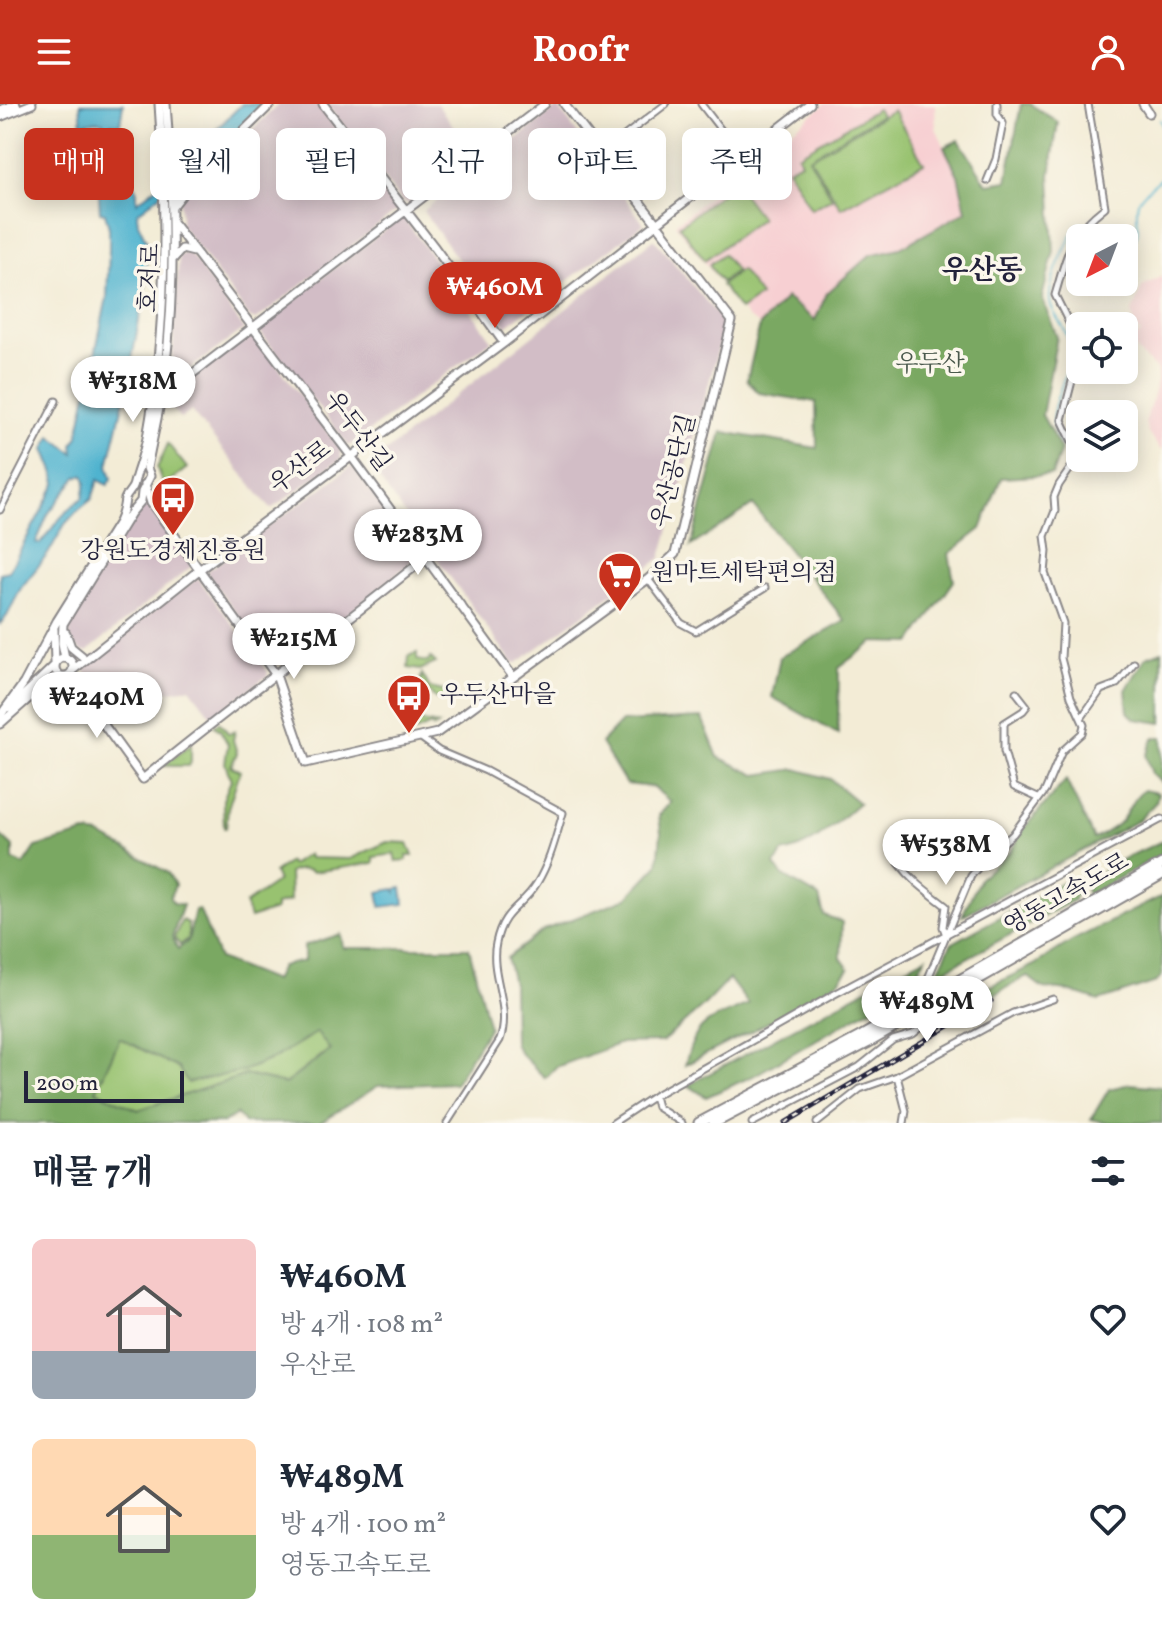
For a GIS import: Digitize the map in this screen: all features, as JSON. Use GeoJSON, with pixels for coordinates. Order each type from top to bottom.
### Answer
{"type":"FeatureCollection","features":[{"type":"Feature","properties":{"kind":"highway","name":"영동고속도로"},"geometry":{"type":"LineString","coordinates":[[714,1120],[1162,864]]}},
{"type":"Feature","properties":{"kind":"highway","name":"영동고속도로"},"geometry":{"type":"LineString","coordinates":[[699,1123],[714,1120],[867,1043],[1162,874]]}},
{"type":"Feature","properties":{"kind":"street"},"geometry":{"type":"LineString","coordinates":[[0,110],[16,104]]}},
{"type":"Feature","properties":{"kind":"street"},"geometry":{"type":"LineString","coordinates":[[0,117],[32,104]]}},
{"type":"Feature","properties":{"kind":"street"},"geometry":{"type":"LineString","coordinates":[[159,104],[162,128]]}},
{"type":"Feature","properties":{"kind":"street"},"geometry":{"type":"LineString","coordinates":[[166,104],[166,128]]}},
{"type":"Feature","properties":{"kind":"street"},"geometry":{"type":"LineString","coordinates":[[247,128],[271,104]]}},
{"type":"Feature","properties":{"kind":"street"},"geometry":{"type":"LineString","coordinates":[[323,104],[504,343]]}},
{"type":"Feature","properties":{"kind":"street"},"geometry":{"type":"LineString","coordinates":[[160,402],[179,384],[545,104]]}},
{"type":"Feature","properties":{"kind":"street","name":"우산공단길"},"geometry":{"type":"LineString","coordinates":[[564,104],[583,128]]}},
{"type":"Feature","properties":{"kind":"street"},"geometry":{"type":"LineString","coordinates":[[635,128],[666,104]]}},
{"type":"Feature","properties":{"kind":"street"},"geometry":{"type":"LineString","coordinates":[[701,104],[719,128]]}},
{"type":"Feature","properties":{"kind":"street","name":"우산로"},"geometry":{"type":"LineString","coordinates":[[778,128],[810,104]]}},
{"type":"Feature","properties":{"kind":"street"},"geometry":{"type":"LineString","coordinates":[[987,181],[1002,131],[1003,123],[997,114],[997,104]]}},
{"type":"Feature","properties":{"kind":"street"},"geometry":{"type":"LineString","coordinates":[[1067,400],[1079,354],[1078,341],[1055,295],[1067,253],[1085,224],[1105,207],[1088,104]]}},
{"type":"Feature","properties":{"kind":"street"},"geometry":{"type":"LineString","coordinates":[[1143,104],[1149,113]]}},
{"type":"Feature","properties":{"kind":"street"},"geometry":{"type":"LineString","coordinates":[[169,200],[169,207]]}},
{"type":"Feature","properties":{"kind":"street","name":"호저로"},"geometry":{"type":"LineString","coordinates":[[130,506],[125,498],[145,470],[149,458],[160,402],[158,387],[165,375],[173,259],[169,246],[170,200]]}},
{"type":"Feature","properties":{"kind":"street"},"geometry":{"type":"LineString","coordinates":[[169,207],[175,200]]}},
{"type":"Feature","properties":{"kind":"street","name":"우산공단길"},"geometry":{"type":"LineString","coordinates":[[145,484],[151,503],[276,675],[306,763],[421,738],[450,726],[648,579],[675,554],[732,321],[638,200]]}},
{"type":"Feature","properties":{"kind":"street","name":"우산로"},"geometry":{"type":"LineString","coordinates":[[0,724],[44,685],[68,674],[86,655],[504,343],[685,200]]}},
{"type":"Feature","properties":{"kind":"street","name":"호저로"},"geometry":{"type":"LineString","coordinates":[[0,716],[24,683],[119,522],[130,506],[141,501],[145,484],[147,434],[158,387],[173,222],[169,207]]}},
{"type":"Feature","properties":{"kind":"street","name":"우두산길"},"geometry":{"type":"LineString","coordinates":[[173,222],[351,456],[513,677]]}},
{"type":"Feature","properties":{"kind":"street"},"geometry":{"type":"LineString","coordinates":[[169,246],[186,246],[196,253]]}},
{"type":"Feature","properties":{"kind":"street"},"geometry":{"type":"LineString","coordinates":[[173,259],[182,249],[196,253]]}},
{"type":"Feature","properties":{"kind":"street"},"geometry":{"type":"LineString","coordinates":[[165,375],[169,383],[179,384]]}},
{"type":"Feature","properties":{"kind":"street"},"geometry":{"type":"LineString","coordinates":[[0,510],[56,401]]}},
{"type":"Feature","properties":{"kind":"street"},"geometry":{"type":"LineString","coordinates":[[1066,404],[1062,420],[1066,430]]}},
{"type":"Feature","properties":{"kind":"street"},"geometry":{"type":"LineString","coordinates":[[145,470],[157,482],[149,458]]}},
{"type":"Feature","properties":{"kind":"street"},"geometry":{"type":"LineString","coordinates":[[924,988],[971,876],[1013,834],[1045,791],[1062,751],[1082,733],[1082,717],[1071,697],[1061,658],[1063,623],[1045,573],[1045,536],[1055,511],[1054,497],[1068,472]]}},
{"type":"Feature","properties":{"kind":"street"},"geometry":{"type":"LineString","coordinates":[[141,501],[151,503]]}},
{"type":"Feature","properties":{"kind":"street","name":"호저로"},"geometry":{"type":"LineString","coordinates":[[74,607],[130,506]]}},
{"type":"Feature","properties":{"kind":"street"},"geometry":{"type":"LineString","coordinates":[[74,607],[63,624],[62,632],[68,674],[143,779],[208,724],[424,559]]}},
{"type":"Feature","properties":{"kind":"street"},"geometry":{"type":"LineString","coordinates":[[648,579],[681,623],[696,631],[765,588]]}},
{"type":"Feature","properties":{"kind":"street"},"geometry":{"type":"LineString","coordinates":[[74,607],[66,632],[67,640],[75,652],[86,655]]}},
{"type":"Feature","properties":{"kind":"street"},"geometry":{"type":"LineString","coordinates":[[55,627],[55,672],[68,674]]}},
{"type":"Feature","properties":{"kind":"street"},"geometry":{"type":"LineString","coordinates":[[0,716],[55,664],[67,658],[86,655]]}},
{"type":"Feature","properties":{"kind":"street"},"geometry":{"type":"LineString","coordinates":[[1082,717],[1101,690],[1117,684],[1134,663]]}},
{"type":"Feature","properties":{"kind":"street"},"geometry":{"type":"LineString","coordinates":[[1016,692],[1027,706],[1004,723],[1004,751],[1014,787],[1038,798]]}},
{"type":"Feature","properties":{"kind":"street"},"geometry":{"type":"LineString","coordinates":[[421,738],[439,751],[486,771],[563,813],[537,883],[503,920],[498,933],[495,965],[504,1008],[504,1028],[500,1040],[447,1123]]}},
{"type":"Feature","properties":{"kind":"street"},"geometry":{"type":"LineString","coordinates":[[613,1123],[654,1096],[1162,819]]}},
{"type":"Feature","properties":{"kind":"street"},"geometry":{"type":"LineString","coordinates":[[899,863],[913,883],[946,906],[943,927],[946,935]]}},
{"type":"Feature","properties":{"kind":"street"},"geometry":{"type":"LineString","coordinates":[[817,1123],[860,1089],[897,1076],[1013,1013],[1053,999]]}},
{"type":"Feature","properties":{"kind":"street"},"geometry":{"type":"LineString","coordinates":[[752,1123],[859,1067],[893,1040],[913,1034],[934,1017]]}},
{"type":"Feature","properties":{"kind":"street"},"geometry":{"type":"LineString","coordinates":[[897,1076],[905,1118]]}},
{"type":"Feature","properties":{"kind":"street"},"geometry":{"type":"LineString","coordinates":[[654,1096],[657,1107],[682,1123]]}},
{"type":"Feature","properties":{"kind":"shaded area"},"geometry":{"type":"Polygon","coordinates":[[[279,104],[317,104],[336,128],[276,128],[276,200],[386,200],[386,192],[399,209],[256,320],[250,318],[181,225],[180,200],[260,200],[260,128],[254,128],[279,104]]]}},
{"type":"Feature","properties":{"kind":"shaded area"},"geometry":{"type":"Polygon","coordinates":[[[327,104],[437,104],[455,128],[402,128],[402,200],[415,200],[410,204],[402,202],[386,181],[386,128],[345,128],[327,104]]]}},
{"type":"Feature","properties":{"kind":"shaded area"},"geometry":{"type":"Polygon","coordinates":[[[825,104],[935,104],[936,128],[958,175],[966,211],[900,248],[870,255],[815,321],[786,298],[760,325],[748,318],[675,224],[705,200],[792,200],[792,130],[825,104]]]}},
{"type":"Feature","properties":{"kind":"shaded area"},"geometry":{"type":"Polygon","coordinates":[[[558,107],[573,128],[531,128],[558,107]]]}},
{"type":"Feature","properties":{"kind":"shaded area"},"geometry":{"type":"Polygon","coordinates":[[[528,130],[528,200],[626,200],[644,224],[506,326],[423,211],[437,200],[512,200],[512,142],[528,130]]]}},
{"type":"Feature","properties":{"kind":"shaded area"},"geometry":{"type":"Polygon","coordinates":[[[404,218],[492,340],[349,446],[260,332],[262,323],[404,218]]]}},
{"type":"Feature","properties":{"kind":"shaded area"},"geometry":{"type":"Polygon","coordinates":[[[654,239],[725,324],[661,558],[517,663],[512,662],[369,465],[654,239]]]}},
{"type":"Feature","properties":{"kind":"shaded area"},"geometry":{"type":"Polygon","coordinates":[[[185,253],[191,255],[244,329],[175,380],[171,379],[179,256],[185,253]]]}},
{"type":"Feature","properties":{"kind":"shaded area"},"geometry":{"type":"Polygon","coordinates":[[[1162,276],[1162,451],[1149,435],[1145,423],[1157,373],[1138,352],[1138,336],[1141,334],[1138,312],[1132,312],[1142,287],[1162,276]]]}},
{"type":"Feature","properties":{"kind":"shaded area"},"geometry":{"type":"Polygon","coordinates":[[[247,335],[256,336],[340,449],[341,459],[271,509],[191,411],[181,419],[167,403],[166,396],[247,335]]]}},
{"type":"Feature","properties":{"kind":"shaded area"},"geometry":{"type":"Polygon","coordinates":[[[352,466],[418,556],[348,614],[276,666],[206,572],[352,466]]]}},
{"type":"Feature","properties":{"kind":"shaded area"},"geometry":{"type":"Polygon","coordinates":[[[147,505],[192,566],[87,652],[82,652],[71,641],[71,621],[129,520],[147,505]]]}},
{"type":"Feature","properties":{"kind":"shaded area"},"geometry":{"type":"Polygon","coordinates":[[[198,578],[268,672],[267,676],[212,717],[190,688],[159,693],[98,694],[85,670],[91,658],[198,578]]]}},
{"type":"Feature","properties":{"kind":"green space","name":"우두산"},"geometry":{"type":"Polygon","coordinates":[[[1021,104],[1030,104],[1058,122],[1050,175],[1054,251],[1042,298],[1057,337],[1042,415],[1061,450],[1052,475],[1001,478],[981,529],[949,554],[954,581],[911,643],[874,642],[839,667],[838,734],[772,697],[780,657],[845,621],[753,505],[691,546],[722,432],[817,448],[816,402],[759,393],[747,380],[760,325],[786,298],[815,320],[827,293],[870,255],[900,248],[966,211],[958,175],[944,147],[959,140],[987,184],[1007,181],[1021,104]]]}},
{"type":"Feature","properties":{"kind":"green space"},"geometry":{"type":"Polygon","coordinates":[[[877,109],[881,115],[809,158],[832,198],[811,209],[792,176],[792,167],[801,162],[798,155],[877,109]]]}},
{"type":"Feature","properties":{"kind":"green space"},"geometry":{"type":"Polygon","coordinates":[[[893,110],[924,163],[841,208],[810,158],[893,110]]]}},
{"type":"Feature","properties":{"kind":"green space"},"geometry":{"type":"Polygon","coordinates":[[[713,200],[748,200],[761,218],[705,260],[679,226],[713,200]]]}},
{"type":"Feature","properties":{"kind":"green space"},"geometry":{"type":"Polygon","coordinates":[[[723,254],[736,271],[721,282],[709,265],[723,254]]]}},
{"type":"Feature","properties":{"kind":"green space"},"geometry":{"type":"Polygon","coordinates":[[[741,270],[760,296],[740,310],[721,285],[741,270]]]}},
{"type":"Feature","properties":{"kind":"green space"},"geometry":{"type":"Polygon","coordinates":[[[168,444],[187,468],[166,484],[162,482],[157,468],[168,444]]]}},
{"type":"Feature","properties":{"kind":"green space"},"geometry":{"type":"Polygon","coordinates":[[[1162,651],[1162,723],[1135,719],[1128,712],[1126,690],[1146,657],[1162,651]]]}},
{"type":"Feature","properties":{"kind":"green space"},"geometry":{"type":"Polygon","coordinates":[[[417,653],[417,660],[428,662],[431,658],[436,663],[420,670],[408,668],[409,656],[417,653]]]}},
{"type":"Feature","properties":{"kind":"green space"},"geometry":{"type":"Polygon","coordinates":[[[422,674],[430,688],[448,692],[451,701],[435,698],[426,689],[408,685],[411,679],[419,686],[422,674]]]}},
{"type":"Feature","properties":{"kind":"green space"},"geometry":{"type":"Polygon","coordinates":[[[406,714],[419,714],[422,722],[439,725],[415,732],[408,727],[405,720],[410,719],[405,718],[406,714]]]}},
{"type":"Feature","properties":{"kind":"green space"},"geometry":{"type":"Polygon","coordinates":[[[702,718],[718,757],[756,775],[796,769],[830,779],[859,803],[814,840],[782,853],[775,865],[782,875],[819,897],[824,915],[842,922],[841,958],[849,969],[839,981],[685,1065],[699,1030],[713,1019],[748,1004],[729,979],[662,1042],[621,1043],[556,1067],[545,1078],[514,1043],[513,984],[507,958],[544,930],[627,898],[658,865],[659,815],[671,802],[653,787],[626,784],[601,743],[621,722],[702,718]]]}},
{"type":"Feature","properties":{"kind":"green space"},"geometry":{"type":"Polygon","coordinates":[[[219,722],[229,734],[235,731],[233,740],[237,753],[231,766],[240,771],[228,808],[226,828],[223,800],[231,780],[225,763],[228,744],[214,726],[219,722]]]}},
{"type":"Feature","properties":{"kind":"green space"},"geometry":{"type":"Polygon","coordinates":[[[1154,737],[1162,737],[1162,783],[1152,774],[1146,756],[1154,737]]]}},
{"type":"Feature","properties":{"kind":"green space"},"geometry":{"type":"Polygon","coordinates":[[[191,744],[189,766],[163,766],[191,744]]]}},
{"type":"Feature","properties":{"kind":"green space"},"geometry":{"type":"Polygon","coordinates":[[[1066,780],[1094,839],[1118,824],[1144,790],[1158,793],[1156,802],[1139,820],[962,916],[980,878],[1011,851],[1024,828],[1066,780]]]}},
{"type":"Feature","properties":{"kind":"green space"},"geometry":{"type":"Polygon","coordinates":[[[86,833],[100,835],[168,873],[175,885],[170,898],[174,903],[183,905],[172,937],[178,949],[188,941],[195,910],[199,909],[219,959],[274,981],[281,966],[304,961],[304,946],[341,934],[343,948],[469,948],[489,1027],[455,1083],[378,1086],[319,1123],[244,1123],[237,1114],[223,1123],[0,1123],[0,835],[13,847],[13,860],[24,865],[36,847],[86,833]],[[317,1032],[274,1058],[243,1071],[188,1083],[178,1068],[120,1038],[96,1091],[138,1110],[246,1075],[285,1084],[330,1050],[317,1032]]]}},
{"type":"Feature","properties":{"kind":"green space"},"geometry":{"type":"Polygon","coordinates":[[[1162,841],[1162,854],[1089,895],[1086,891],[1109,867],[1162,841]]]}},
{"type":"Feature","properties":{"kind":"green space"},"geometry":{"type":"Polygon","coordinates":[[[387,842],[408,843],[413,856],[396,861],[394,854],[374,857],[374,863],[291,872],[290,901],[275,905],[275,910],[250,918],[245,904],[278,881],[274,873],[289,862],[291,865],[308,854],[309,858],[350,859],[387,842]]]}},
{"type":"Feature","properties":{"kind":"green space"},"geometry":{"type":"Polygon","coordinates":[[[1070,878],[1077,891],[1074,900],[936,975],[951,944],[1070,878]]]}},
{"type":"Feature","properties":{"kind":"green space"},"geometry":{"type":"Polygon","coordinates":[[[1162,896],[1162,975],[1157,982],[1099,1001],[1068,991],[1043,988],[1027,976],[985,1000],[949,1006],[1034,965],[1073,940],[1162,896]]]}},
{"type":"Feature","properties":{"kind":"green space"},"geometry":{"type":"Polygon","coordinates":[[[182,920],[188,923],[188,939],[180,945],[174,938],[182,920]]]}},
{"type":"Feature","properties":{"kind":"green space"},"geometry":{"type":"Polygon","coordinates":[[[926,957],[908,987],[753,1076],[706,1097],[688,1085],[926,957]]]}},
{"type":"Feature","properties":{"kind":"green space"},"geometry":{"type":"Polygon","coordinates":[[[318,1032],[330,1049],[285,1084],[246,1075],[138,1110],[96,1091],[120,1038],[178,1068],[188,1082],[243,1070],[274,1058],[318,1032]]]}},
{"type":"Feature","properties":{"kind":"green space"},"geometry":{"type":"Polygon","coordinates":[[[1130,1084],[1162,1087],[1162,1123],[1106,1123],[1091,1119],[1109,1089],[1130,1084]]]}},
{"type":"Feature","properties":{"kind":"water"},"geometry":{"type":"Polygon","coordinates":[[[80,104],[123,104],[120,124],[111,123],[111,128],[102,128],[103,122],[96,121],[85,123],[87,128],[82,128],[80,104]]]}},
{"type":"Feature","properties":{"kind":"water"},"geometry":{"type":"Polygon","coordinates":[[[242,104],[263,104],[240,128],[218,128],[242,104]]]}},
{"type":"Feature","properties":{"kind":"water"},"geometry":{"type":"Polygon","coordinates":[[[134,184],[137,202],[150,192],[150,200],[154,200],[137,213],[147,242],[146,282],[126,392],[108,465],[112,478],[108,485],[98,480],[92,499],[65,524],[0,624],[0,573],[9,571],[56,484],[45,449],[51,436],[74,453],[73,444],[78,436],[107,297],[109,228],[105,213],[100,212],[99,200],[134,200],[134,184]],[[84,475],[77,477],[48,514],[36,543],[40,544],[65,513],[83,498],[84,475]]]}},
{"type":"Feature","properties":{"kind":"water"},"geometry":{"type":"Polygon","coordinates":[[[402,888],[404,904],[381,907],[378,892],[394,889],[396,892],[396,889],[402,888]]]}},
{"type":"Feature","properties":{"kind":"waterway"},"geometry":{"type":"LineString","coordinates":[[1160,120],[1162,125]]}},
{"type":"Feature","properties":{"kind":"waterway"},"geometry":{"type":"LineString","coordinates":[[1138,224],[1138,202],[1162,178]]}},
{"type":"Feature","properties":{"kind":"waterway"},"geometry":{"type":"LineString","coordinates":[[1066,248],[1058,265],[1050,298],[1070,345],[1053,421],[1066,450]]}},
{"type":"Feature","properties":{"kind":"railway"},"geometry":{"type":"LineString","coordinates":[[785,1123],[991,1001]]}},
{"type":"Feature","properties":{"kind":"place","name":"강원도경제진흥원"},"geometry":{"type":"Point","coordinates":[173,537]}},
{"type":"Feature","properties":{"kind":"place","name":"원마트세탁편의점"},"geometry":{"type":"Point","coordinates":[620,613]}},
{"type":"Feature","properties":{"kind":"place","name":"우두산마을"},"geometry":{"type":"Point","coordinates":[409,735]}},
{"type":"Feature","properties":{"kind":"district","name":"우산동"},"geometry":{"type":"Point","coordinates":[982,271]}}]}
